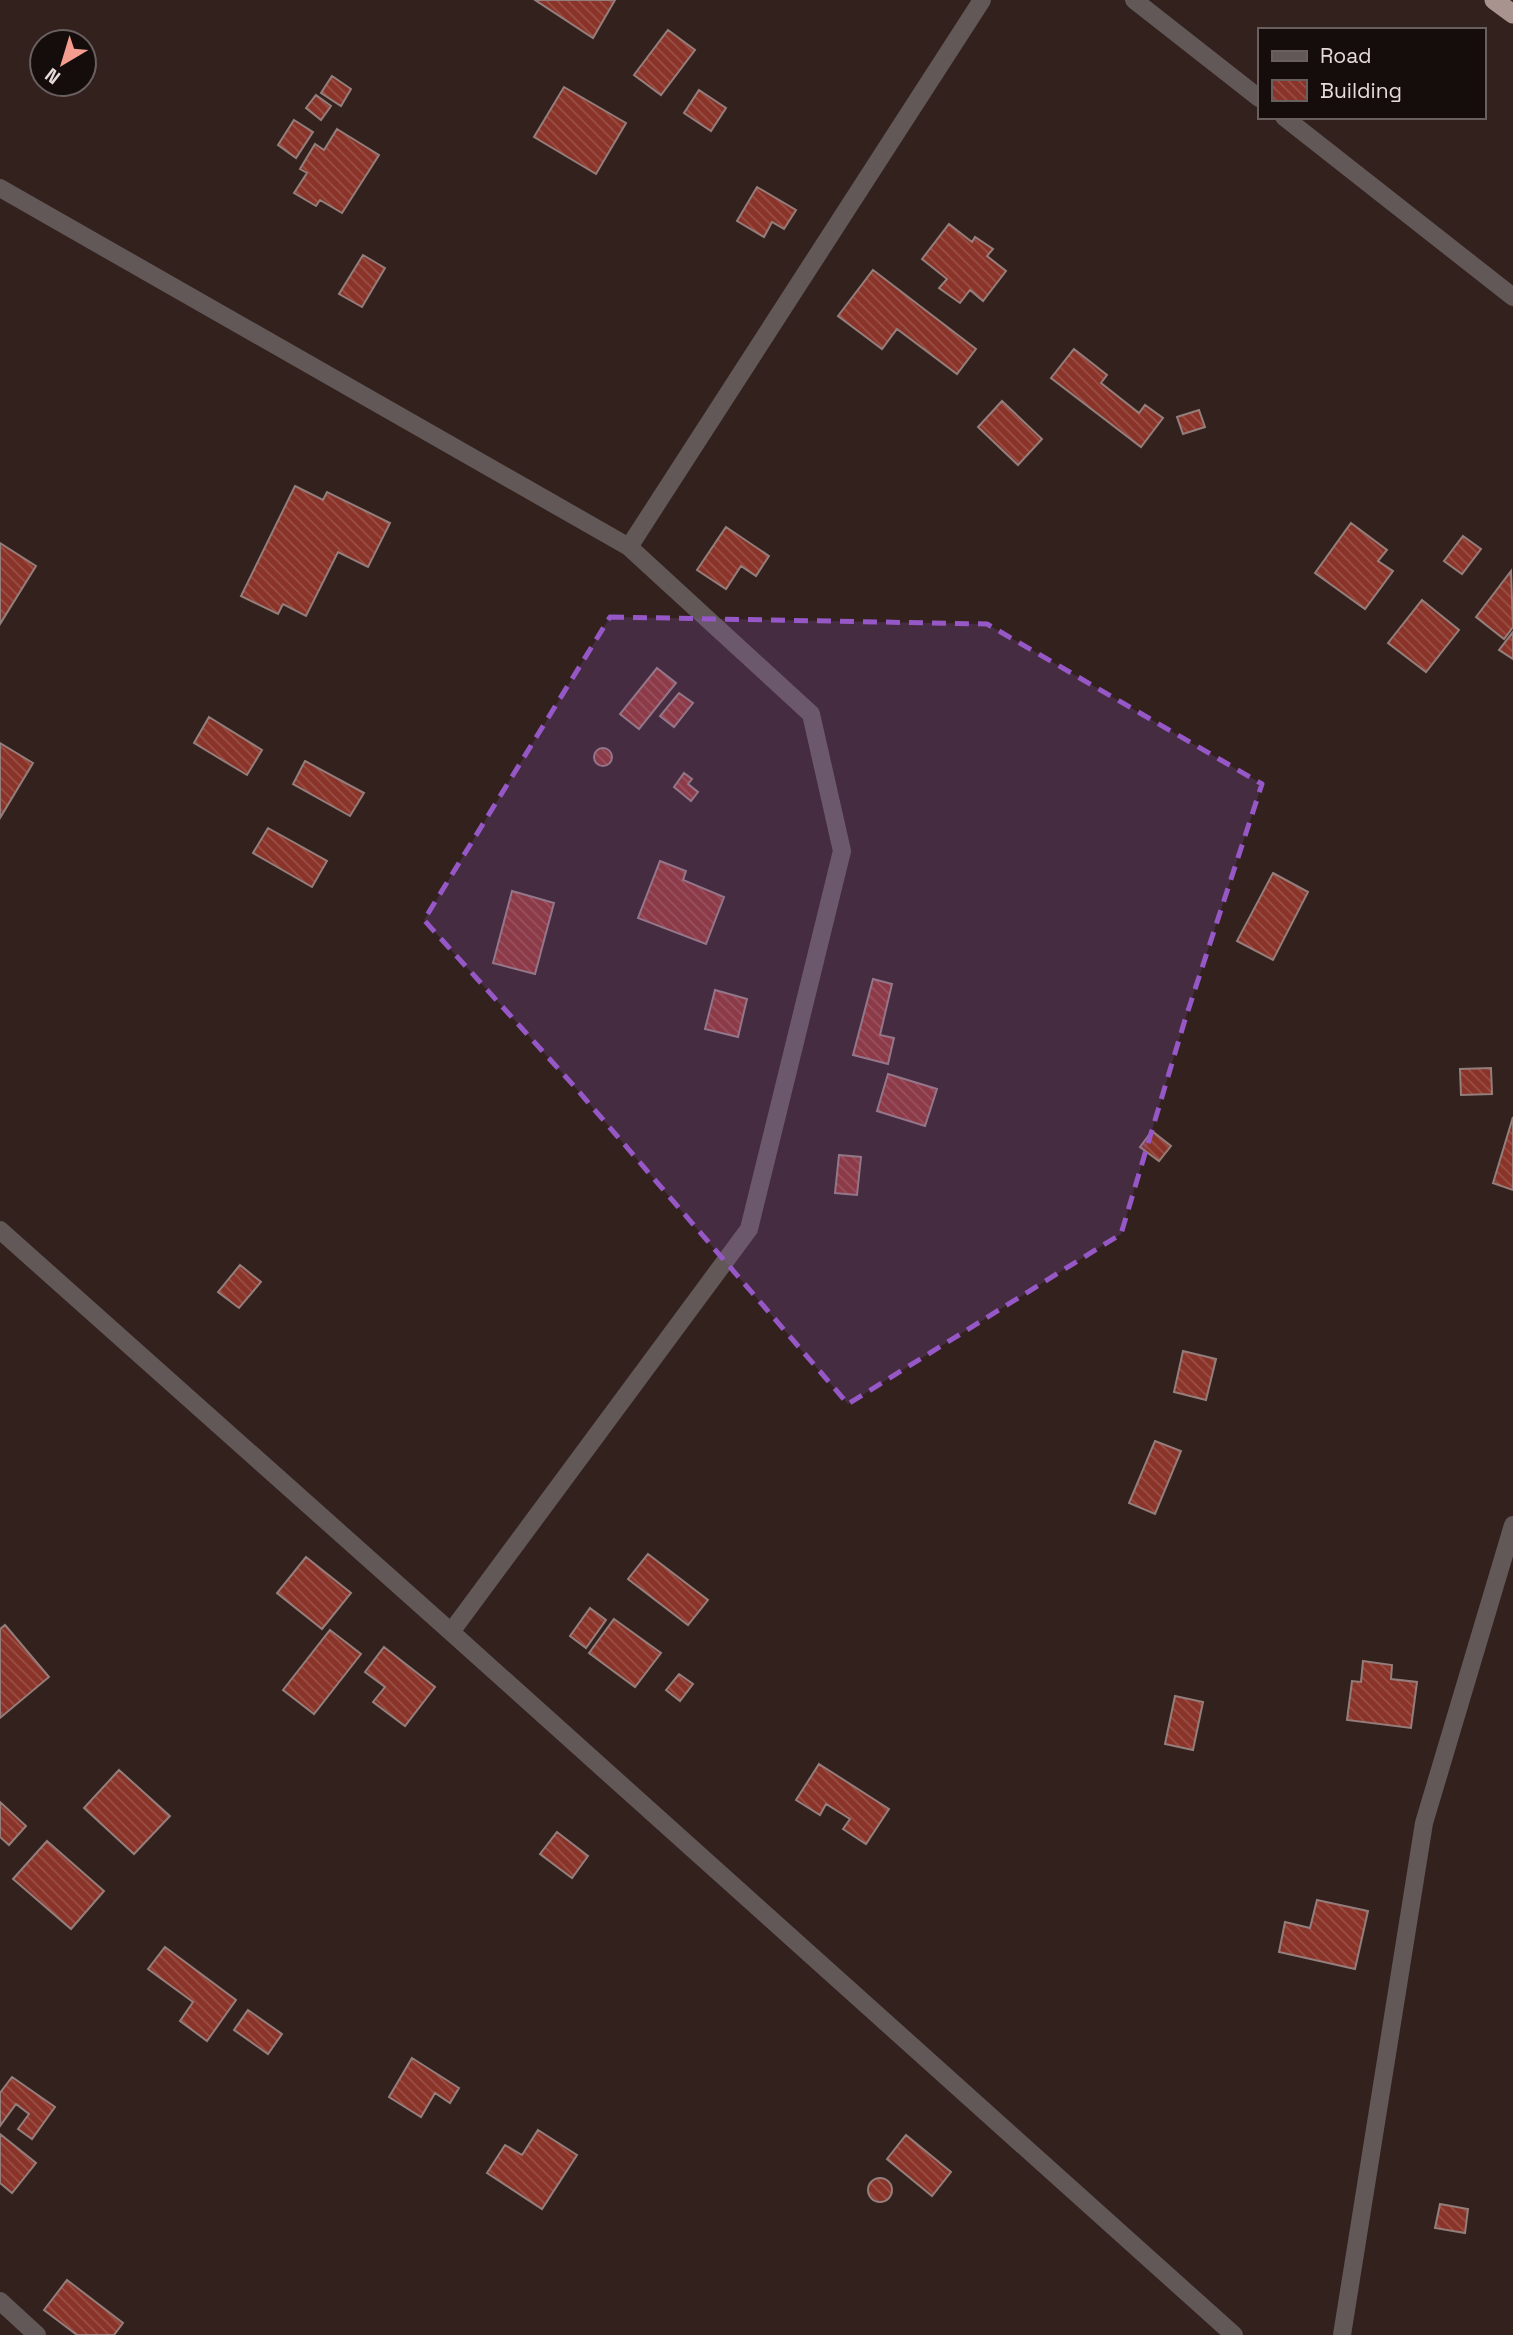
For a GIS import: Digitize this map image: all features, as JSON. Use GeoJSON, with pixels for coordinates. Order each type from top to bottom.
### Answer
{"type":"FeatureCollection","features":[{"type":"Feature","properties":{"kind":"highway"},"geometry":{"type":"LineString","coordinates":[[1494,0],[1513,14]]}},
{"type":"Feature","properties":{"kind":"street"},"geometry":{"type":"LineString","coordinates":[[629,547],[982,0]]}},
{"type":"Feature","properties":{"kind":"street"},"geometry":{"type":"LineString","coordinates":[[1134,0],[1258,97]]}},
{"type":"Feature","properties":{"kind":"street"},"geometry":{"type":"LineString","coordinates":[[1287,119],[1513,297]]}},
{"type":"Feature","properties":{"kind":"street"},"geometry":{"type":"LineString","coordinates":[[0,188],[629,547],[811,713],[842,851],[749,1228],[451,1632]]}},
{"type":"Feature","properties":{"kind":"street"},"geometry":{"type":"LineString","coordinates":[[0,1230],[1234,2335]]}},
{"type":"Feature","properties":{"kind":"street"},"geometry":{"type":"LineString","coordinates":[[1342,2335],[1424,1823],[1513,1525]]}},
{"type":"Feature","properties":{"kind":"street"},"geometry":{"type":"LineString","coordinates":[[0,2301],[37,2335]]}},
{"type":"Feature","properties":{"kind":"highlighted area"},"geometry":{"type":"Polygon","coordinates":[[[610,617],[987,624],[1262,784],[1184,1023],[1121,1234],[848,1404],[574,1086],[424,920],[610,617]]]}},
{"type":"Feature","properties":{"kind":"building"},"geometry":{"type":"Polygon","coordinates":[[[535,0],[615,0],[593,38],[535,0]]]}},
{"type":"Feature","properties":{"kind":"building"},"geometry":{"type":"Polygon","coordinates":[[[668,30],[695,50],[661,95],[634,75],[668,30]]]}},
{"type":"Feature","properties":{"kind":"building"},"geometry":{"type":"Polygon","coordinates":[[[332,76],[351,89],[341,106],[321,93],[332,76]]]}},
{"type":"Feature","properties":{"kind":"building"},"geometry":{"type":"Polygon","coordinates":[[[564,87],[626,123],[596,174],[534,137],[564,87]]]}},
{"type":"Feature","properties":{"kind":"building"},"geometry":{"type":"Polygon","coordinates":[[[699,90],[726,108],[711,131],[684,113],[699,90]]]}},
{"type":"Feature","properties":{"kind":"building"},"geometry":{"type":"Polygon","coordinates":[[[316,95],[331,106],[321,120],[306,108],[316,95]]]}},
{"type":"Feature","properties":{"kind":"building"},"geometry":{"type":"Polygon","coordinates":[[[294,120],[313,132],[296,158],[278,145],[294,120]]]}},
{"type":"Feature","properties":{"kind":"building"},"geometry":{"type":"Polygon","coordinates":[[[337,129],[379,155],[342,213],[320,200],[316,206],[294,193],[307,173],[300,169],[315,144],[324,150],[337,129]]]}},
{"type":"Feature","properties":{"kind":"building"},"geometry":{"type":"Polygon","coordinates":[[[757,187],[796,210],[784,229],[772,222],[764,237],[737,221],[757,187]]]}},
{"type":"Feature","properties":{"kind":"building"},"geometry":{"type":"Polygon","coordinates":[[[949,224],[972,242],[975,237],[993,249],[987,256],[1006,271],[983,301],[970,290],[960,303],[939,288],[947,279],[922,259],[949,224]]]}},
{"type":"Feature","properties":{"kind":"building"},"geometry":{"type":"Polygon","coordinates":[[[363,255],[385,268],[362,307],[339,294],[363,255]]]}},
{"type":"Feature","properties":{"kind":"building"},"geometry":{"type":"Polygon","coordinates":[[[873,270],[976,349],[957,374],[897,329],[882,349],[838,316],[873,270]]]}},
{"type":"Feature","properties":{"kind":"building"},"geometry":{"type":"Polygon","coordinates":[[[1074,349],[1107,375],[1101,383],[1139,413],[1145,405],[1163,418],[1141,447],[1051,378],[1074,349]]]}},
{"type":"Feature","properties":{"kind":"building"},"geometry":{"type":"Polygon","coordinates":[[[1002,401],[1042,439],[1018,465],[978,427],[1002,401]]]}},
{"type":"Feature","properties":{"kind":"building"},"geometry":{"type":"Polygon","coordinates":[[[1199,410],[1205,427],[1183,434],[1177,417],[1199,410]]]}},
{"type":"Feature","properties":{"kind":"building"},"geometry":{"type":"Polygon","coordinates":[[[295,486],[323,500],[327,492],[390,523],[368,567],[338,552],[306,616],[283,604],[278,614],[241,596],[295,486]]]}},
{"type":"Feature","properties":{"kind":"building"},"geometry":{"type":"Polygon","coordinates":[[[1351,523],[1387,550],[1378,561],[1393,571],[1365,609],[1315,573],[1351,523]]]}},
{"type":"Feature","properties":{"kind":"building"},"geometry":{"type":"Polygon","coordinates":[[[726,527],[769,556],[756,576],[741,566],[726,589],[697,570],[726,527]]]}},
{"type":"Feature","properties":{"kind":"building"},"geometry":{"type":"Polygon","coordinates":[[[1463,536],[1481,549],[1462,574],[1444,561],[1463,536]]]}},
{"type":"Feature","properties":{"kind":"building"},"geometry":{"type":"Polygon","coordinates":[[[0,543],[36,566],[0,624],[0,543]]]}},
{"type":"Feature","properties":{"kind":"building"},"geometry":{"type":"Polygon","coordinates":[[[1511,571],[1513,627],[1504,639],[1476,617],[1511,571]]]}},
{"type":"Feature","properties":{"kind":"building"},"geometry":{"type":"Polygon","coordinates":[[[1422,600],[1459,630],[1426,672],[1388,643],[1422,600]]]}},
{"type":"Feature","properties":{"kind":"building"},"geometry":{"type":"Polygon","coordinates":[[[1513,632],[1513,659],[1499,650],[1513,632]]]}},
{"type":"Feature","properties":{"kind":"building"},"geometry":{"type":"Polygon","coordinates":[[[657,668],[676,683],[639,729],[620,714],[657,668]]]}},
{"type":"Feature","properties":{"kind":"building"},"geometry":{"type":"Polygon","coordinates":[[[679,693],[693,703],[674,727],[660,716],[679,693]]]}},
{"type":"Feature","properties":{"kind":"building"},"geometry":{"type":"Polygon","coordinates":[[[209,717],[262,750],[247,775],[194,743],[209,717]]]}},
{"type":"Feature","properties":{"kind":"building"},"geometry":{"type":"Polygon","coordinates":[[[0,743],[33,763],[0,818],[0,743]]]}},
{"type":"Feature","properties":{"kind":"building"},"geometry":{"type":"Polygon","coordinates":[[[599,748],[607,748],[612,757],[610,764],[599,766],[594,761],[594,753],[599,748]]]}},
{"type":"Feature","properties":{"kind":"building"},"geometry":{"type":"Polygon","coordinates":[[[305,761],[364,793],[350,816],[293,784],[305,761]]]}},
{"type":"Feature","properties":{"kind":"building"},"geometry":{"type":"Polygon","coordinates":[[[684,773],[692,779],[688,784],[698,792],[691,801],[674,787],[684,773]]]}},
{"type":"Feature","properties":{"kind":"building"},"geometry":{"type":"Polygon","coordinates":[[[268,828],[327,861],[312,887],[253,853],[268,828]]]}},
{"type":"Feature","properties":{"kind":"building"},"geometry":{"type":"Polygon","coordinates":[[[660,861],[686,871],[683,880],[724,897],[706,944],[638,918],[660,861]]]}},
{"type":"Feature","properties":{"kind":"building"},"geometry":{"type":"Polygon","coordinates":[[[1273,873],[1308,892],[1273,960],[1237,941],[1273,873]]]}},
{"type":"Feature","properties":{"kind":"building"},"geometry":{"type":"Polygon","coordinates":[[[512,891],[554,903],[535,974],[493,963],[512,891]]]}},
{"type":"Feature","properties":{"kind":"building"},"geometry":{"type":"Polygon","coordinates":[[[873,979],[892,984],[880,1035],[894,1038],[888,1064],[853,1055],[873,979]]]}},
{"type":"Feature","properties":{"kind":"building"},"geometry":{"type":"Polygon","coordinates":[[[715,990],[747,999],[738,1037],[705,1029],[715,990]]]}},
{"type":"Feature","properties":{"kind":"building"},"geometry":{"type":"Polygon","coordinates":[[[1491,1068],[1492,1094],[1461,1095],[1460,1069],[1491,1068]]]}},
{"type":"Feature","properties":{"kind":"building"},"geometry":{"type":"Polygon","coordinates":[[[888,1074],[937,1089],[925,1126],[877,1111],[888,1074]]]}},
{"type":"Feature","properties":{"kind":"building"},"geometry":{"type":"Polygon","coordinates":[[[1513,1117],[1513,1190],[1493,1183],[1513,1117]]]}},
{"type":"Feature","properties":{"kind":"building"},"geometry":{"type":"Polygon","coordinates":[[[1152,1131],[1171,1146],[1159,1161],[1140,1147],[1152,1131]]]}},
{"type":"Feature","properties":{"kind":"building"},"geometry":{"type":"Polygon","coordinates":[[[839,1155],[861,1157],[857,1195],[835,1193],[839,1155]]]}},
{"type":"Feature","properties":{"kind":"building"},"geometry":{"type":"Polygon","coordinates":[[[240,1265],[261,1282],[239,1308],[218,1292],[240,1265]]]}},
{"type":"Feature","properties":{"kind":"building"},"geometry":{"type":"Polygon","coordinates":[[[1183,1351],[1216,1359],[1206,1400],[1174,1392],[1183,1351]]]}},
{"type":"Feature","properties":{"kind":"building"},"geometry":{"type":"Polygon","coordinates":[[[1155,1441],[1181,1451],[1155,1514],[1129,1503],[1155,1441]]]}},
{"type":"Feature","properties":{"kind":"building"},"geometry":{"type":"Polygon","coordinates":[[[648,1554],[708,1600],[688,1625],[628,1579],[648,1554]]]}},
{"type":"Feature","properties":{"kind":"building"},"geometry":{"type":"Polygon","coordinates":[[[306,1557],[351,1593],[322,1629],[277,1593],[306,1557]]]}},
{"type":"Feature","properties":{"kind":"building"},"geometry":{"type":"Polygon","coordinates":[[[590,1608],[606,1620],[586,1648],[570,1636],[590,1608]]]}},
{"type":"Feature","properties":{"kind":"building"},"geometry":{"type":"Polygon","coordinates":[[[614,1619],[661,1653],[635,1687],[589,1653],[614,1619]]]}},
{"type":"Feature","properties":{"kind":"building"},"geometry":{"type":"Polygon","coordinates":[[[5,1625],[49,1677],[0,1718],[0,1629],[5,1625]]]}},
{"type":"Feature","properties":{"kind":"building"},"geometry":{"type":"Polygon","coordinates":[[[330,1630],[361,1654],[314,1714],[283,1690],[330,1630]]]}},
{"type":"Feature","properties":{"kind":"building"},"geometry":{"type":"Polygon","coordinates":[[[384,1647],[435,1687],[405,1726],[373,1702],[385,1687],[365,1672],[384,1647]]]}},
{"type":"Feature","properties":{"kind":"building"},"geometry":{"type":"Polygon","coordinates":[[[1363,1661],[1392,1665],[1391,1679],[1417,1682],[1411,1728],[1347,1720],[1352,1681],[1361,1682],[1363,1661]]]}},
{"type":"Feature","properties":{"kind":"building"},"geometry":{"type":"Polygon","coordinates":[[[679,1674],[693,1684],[680,1701],[666,1690],[679,1674]]]}},
{"type":"Feature","properties":{"kind":"building"},"geometry":{"type":"Polygon","coordinates":[[[1175,1696],[1203,1702],[1193,1750],[1165,1744],[1175,1696]]]}},
{"type":"Feature","properties":{"kind":"building"},"geometry":{"type":"Polygon","coordinates":[[[819,1764],[889,1809],[866,1844],[843,1829],[850,1819],[826,1804],[820,1815],[796,1800],[819,1764]]]}},
{"type":"Feature","properties":{"kind":"building"},"geometry":{"type":"Polygon","coordinates":[[[119,1770],[170,1816],[134,1854],[84,1808],[119,1770]]]}},
{"type":"Feature","properties":{"kind":"building"},"geometry":{"type":"Polygon","coordinates":[[[0,1802],[26,1826],[9,1845],[0,1837],[0,1802]]]}},
{"type":"Feature","properties":{"kind":"building"},"geometry":{"type":"Polygon","coordinates":[[[557,1832],[588,1856],[572,1878],[540,1854],[557,1832]]]}},
{"type":"Feature","properties":{"kind":"building"},"geometry":{"type":"Polygon","coordinates":[[[47,1841],[104,1891],[71,1929],[13,1879],[47,1841]]]}},
{"type":"Feature","properties":{"kind":"building"},"geometry":{"type":"Polygon","coordinates":[[[1317,1900],[1368,1911],[1355,1969],[1279,1952],[1285,1922],[1310,1928],[1317,1900]]]}},
{"type":"Feature","properties":{"kind":"building"},"geometry":{"type":"Polygon","coordinates":[[[165,1947],[236,2000],[207,2041],[180,2021],[193,2002],[148,1969],[165,1947]]]}},
{"type":"Feature","properties":{"kind":"building"},"geometry":{"type":"Polygon","coordinates":[[[248,2010],[282,2034],[268,2054],[234,2030],[248,2010]]]}},
{"type":"Feature","properties":{"kind":"building"},"geometry":{"type":"Polygon","coordinates":[[[412,2058],[459,2088],[450,2103],[435,2093],[421,2117],[389,2097],[412,2058]]]}},
{"type":"Feature","properties":{"kind":"building"},"geometry":{"type":"Polygon","coordinates":[[[12,2077],[55,2107],[32,2139],[18,2129],[29,2114],[16,2104],[0,2126],[0,2093],[12,2077]]]}},
{"type":"Feature","properties":{"kind":"building"},"geometry":{"type":"Polygon","coordinates":[[[538,2130],[577,2155],[542,2209],[487,2173],[505,2145],[522,2155],[538,2130]]]}},
{"type":"Feature","properties":{"kind":"building"},"geometry":{"type":"Polygon","coordinates":[[[0,2134],[36,2163],[12,2193],[0,2183],[0,2134]]]}},
{"type":"Feature","properties":{"kind":"building"},"geometry":{"type":"Polygon","coordinates":[[[906,2135],[951,2172],[932,2196],[887,2159],[906,2135]]]}},
{"type":"Feature","properties":{"kind":"building"},"geometry":{"type":"Polygon","coordinates":[[[880,2178],[889,2181],[892,2190],[889,2199],[880,2202],[871,2199],[868,2190],[871,2181],[880,2178]]]}},
{"type":"Feature","properties":{"kind":"building"},"geometry":{"type":"Polygon","coordinates":[[[1440,2204],[1468,2209],[1465,2233],[1435,2228],[1440,2204]]]}},
{"type":"Feature","properties":{"kind":"building"},"geometry":{"type":"Polygon","coordinates":[[[67,2280],[123,2323],[114,2335],[77,2335],[44,2310],[67,2280]]]}}]}
